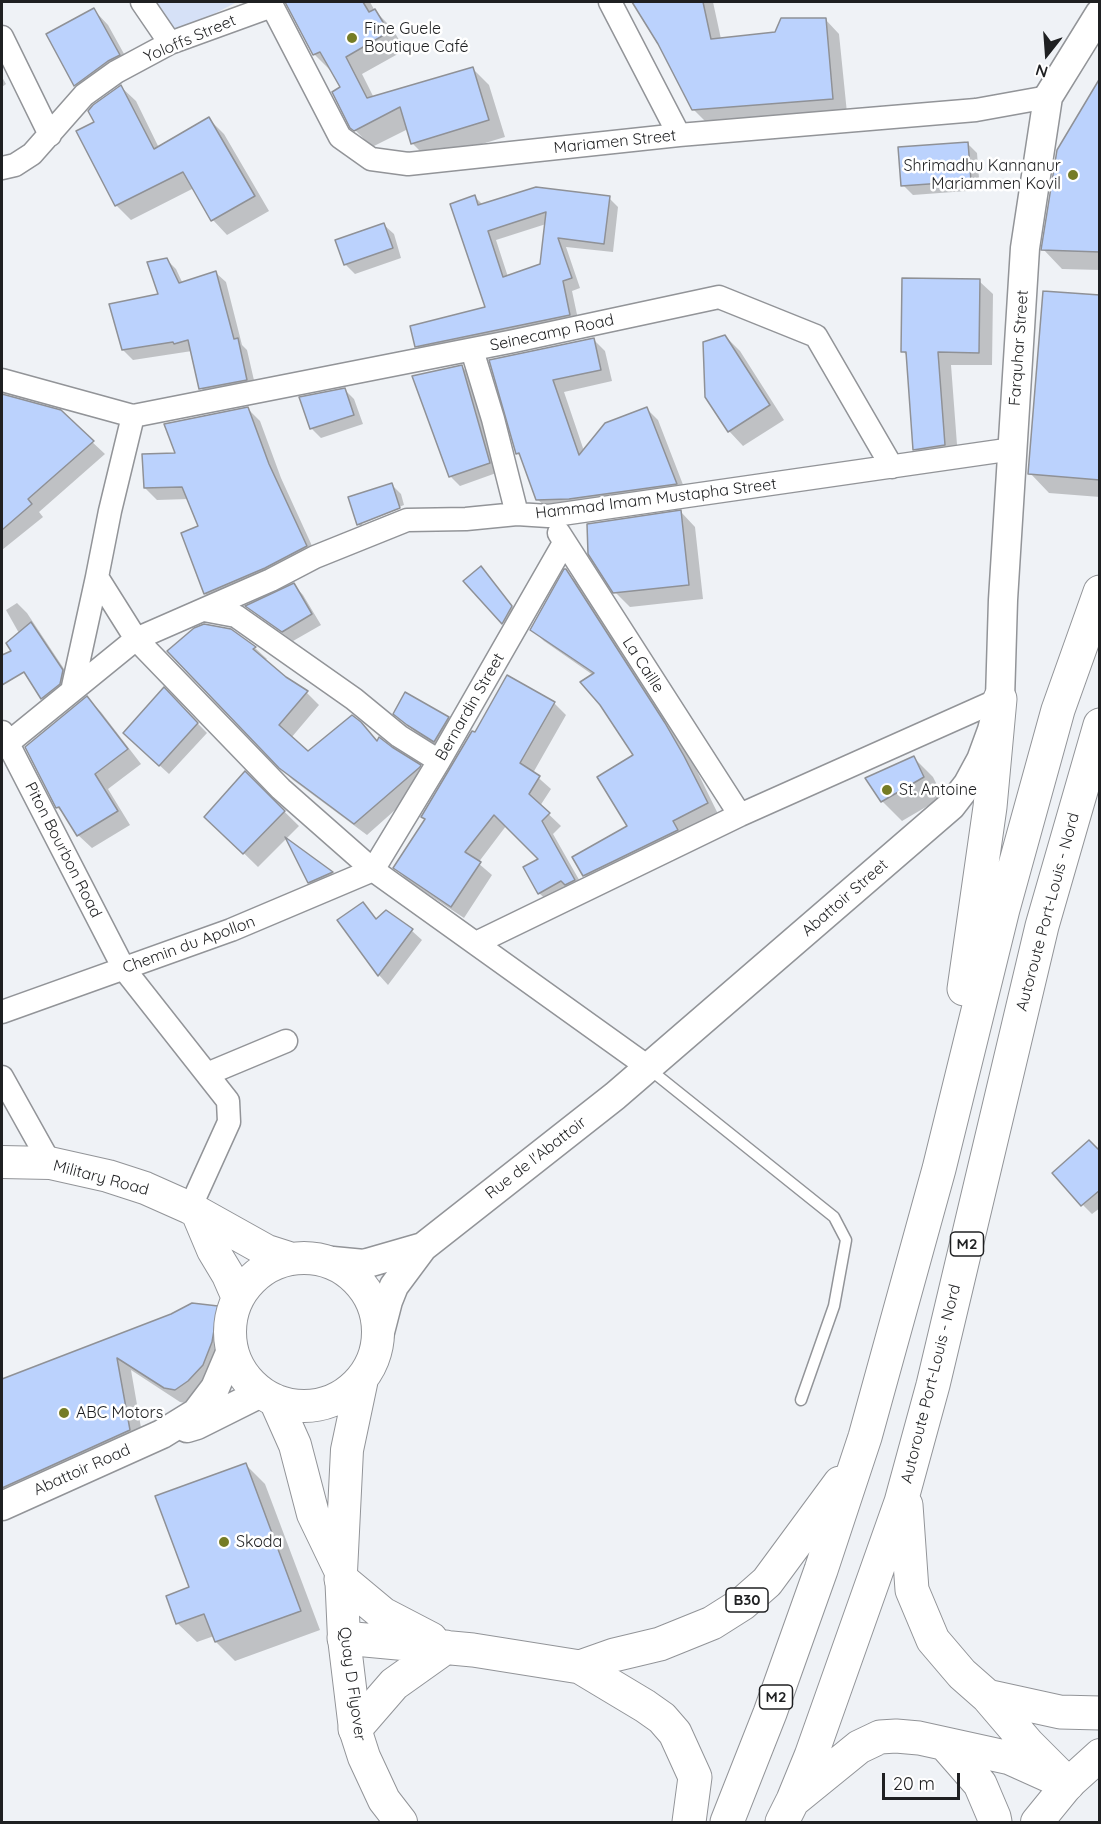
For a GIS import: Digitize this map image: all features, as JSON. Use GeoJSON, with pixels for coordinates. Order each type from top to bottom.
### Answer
{"type":"FeatureCollection","features":[{"type":"Feature","properties":{"kind":"highway","name":"M2"},"geometry":{"type":"LineString","coordinates":[[727,1822],[770,1713],[858,1458],[939,1169],[1004,909],[1058,710],[1100,592]]}},
{"type":"Feature","properties":{"kind":"highway"},"geometry":{"type":"LineString","coordinates":[[939,1169],[990,807],[1000,699]]}},
{"type":"Feature","properties":{"kind":"highway","name":"Autoroute Port-Louis - Nord"},"geometry":{"type":"LineString","coordinates":[[788,1811],[811,1756],[905,1488],[933,1385],[1042,926],[1100,725]]}},
{"type":"Feature","properties":{"kind":"highway","name":"B30"},"geometry":{"type":"LineString","coordinates":[[580,1666],[660,1644],[712,1623],[742,1604],[767,1582],[858,1458]]}},
{"type":"Feature","properties":{"kind":"highway"},"geometry":{"type":"LineString","coordinates":[[905,1488],[912,1590],[933,1640],[962,1674],[987,1696],[1028,1744],[1068,1784]]}},
{"type":"Feature","properties":{"kind":"highway"},"geometry":{"type":"LineString","coordinates":[[341,1575],[383,1614],[446,1647]]}},
{"type":"Feature","properties":{"kind":"highway"},"geometry":{"type":"LineString","coordinates":[[344,1638],[446,1647],[580,1666],[645,1706],[662,1718],[675,1733],[695,1777],[689,1822]]}},
{"type":"Feature","properties":{"kind":"highway"},"geometry":{"type":"LineString","coordinates":[[355,1729],[394,1684],[446,1647]]}},
{"type":"Feature","properties":{"kind":"highway"},"geometry":{"type":"LineString","coordinates":[[987,1696],[1060,1712],[1100,1713]]}},
{"type":"Feature","properties":{"kind":"highway"},"geometry":{"type":"LineString","coordinates":[[788,1811],[859,1747],[879,1737],[919,1738],[1010,1758],[1068,1784]]}},
{"type":"Feature","properties":{"kind":"highway"},"geometry":{"type":"LineString","coordinates":[[945,1744],[980,1784],[995,1822]]}},
{"type":"Feature","properties":{"kind":"main road","name":"Military Road"},"geometry":{"type":"LineString","coordinates":[[2,1162],[50,1163],[108,1176],[145,1188],[194,1210],[267,1251],[307,1259]]}},
{"type":"Feature","properties":{"kind":"main road"},"geometry":{"type":"LineString","coordinates":[[194,1210],[238,1298]]}},
{"type":"Feature","properties":{"kind":"main road"},"geometry":{"type":"LineString","coordinates":[[307,1259],[341,1268],[357,1280],[370,1296],[377,1315],[379,1336],[374,1359],[362,1379],[344,1395],[322,1404],[298,1406],[268,1396],[248,1380],[238,1365],[232,1348],[230,1330],[232,1314],[238,1298],[260,1272],[275,1264],[307,1259]]}},
{"type":"Feature","properties":{"kind":"main road","name":"Quay D Flyover"},"geometry":{"type":"LineString","coordinates":[[362,1379],[347,1450],[341,1575],[344,1638],[355,1729],[364,1757],[384,1800],[401,1822]]}},
{"type":"Feature","properties":{"kind":"main road"},"geometry":{"type":"LineString","coordinates":[[268,1396],[295,1445],[314,1514],[341,1575]]}},
{"type":"Feature","properties":{"kind":"main road"},"geometry":{"type":"LineString","coordinates":[[1037,1822],[1068,1784],[1100,1755]]}},
{"type":"Feature","properties":{"kind":"street"},"geometry":{"type":"LineString","coordinates":[[142,2],[170,43]]}},
{"type":"Feature","properties":{"kind":"street"},"geometry":{"type":"LineString","coordinates":[[610,2],[679,135]]}},
{"type":"Feature","properties":{"kind":"street","name":"Yoloffs Street"},"geometry":{"type":"LineString","coordinates":[[2,168],[15,165],[32,154],[84,95],[116,72],[170,43],[271,4]]}},
{"type":"Feature","properties":{"kind":"street","name":"Mariamen Street"},"geometry":{"type":"LineString","coordinates":[[271,4],[340,137],[371,159],[408,164],[679,135],[976,110],[1048,97]]}},
{"type":"Feature","properties":{"kind":"street","name":"Farquhar Street"},"geometry":{"type":"LineString","coordinates":[[1000,699],[1003,600],[1025,248],[1048,97],[1100,13]]}},
{"type":"Feature","properties":{"kind":"street"},"geometry":{"type":"LineString","coordinates":[[2,37],[50,135]]}},
{"type":"Feature","properties":{"kind":"street","name":"Seinecamp Road"},"geometry":{"type":"LineString","coordinates":[[133,416],[472,350],[720,297],[816,336],[892,467]]}},
{"type":"Feature","properties":{"kind":"street"},"geometry":{"type":"LineString","coordinates":[[472,350],[493,418],[517,514]]}},
{"type":"Feature","properties":{"kind":"street"},"geometry":{"type":"LineString","coordinates":[[2,380],[133,416],[110,511],[72,691]]}},
{"type":"Feature","properties":{"kind":"street","name":"Hammad Imam Mustapha Street"},"geometry":{"type":"LineString","coordinates":[[4,741],[72,691],[136,639],[271,580],[315,557],[407,520],[466,519],[517,514],[548,516],[1013,449]]}},
{"type":"Feature","properties":{"kind":"street","name":"La Caille"},"geometry":{"type":"LineString","coordinates":[[548,516],[740,814]]}},
{"type":"Feature","properties":{"kind":"street","name":"Bernardin Street"},"geometry":{"type":"LineString","coordinates":[[373,870],[439,761],[564,543]]}},
{"type":"Feature","properties":{"kind":"street"},"geometry":{"type":"LineString","coordinates":[[97,577],[136,639],[281,789],[373,870],[648,1067]]}},
{"type":"Feature","properties":{"kind":"street"},"geometry":{"type":"LineString","coordinates":[[204,610],[236,616],[354,699],[399,736],[439,761]]}},
{"type":"Feature","properties":{"kind":"street"},"geometry":{"type":"LineString","coordinates":[[476,943],[740,814],[1000,699]]}},
{"type":"Feature","properties":{"kind":"street","name":"Abattoir Street"},"geometry":{"type":"LineString","coordinates":[[648,1067],[951,806],[968,784],[981,760],[1000,699]]}},
{"type":"Feature","properties":{"kind":"street","name":"Piton Bourbon Road"},"geometry":{"type":"LineString","coordinates":[[4,741],[124,969],[228,1101],[229,1122],[194,1210]]}},
{"type":"Feature","properties":{"kind":"street","name":"Chemin du Apollon"},"geometry":{"type":"LineString","coordinates":[[2,1012],[231,930],[373,870]]}},
{"type":"Feature","properties":{"kind":"street"},"geometry":{"type":"LineString","coordinates":[[207,1074],[285,1041]]}},
{"type":"Feature","properties":{"kind":"street","name":"Rue de l'Abattoir"},"geometry":{"type":"LineString","coordinates":[[379,1336],[394,1286],[423,1246],[615,1096],[648,1067]]}},
{"type":"Feature","properties":{"kind":"street"},"geometry":{"type":"LineString","coordinates":[[2,1077],[50,1163]]}},
{"type":"Feature","properties":{"kind":"street","name":"Rue de l'Abattoir"},"geometry":{"type":"LineString","coordinates":[[307,1259],[364,1264],[423,1246]]}},
{"type":"Feature","properties":{"kind":"street","name":"Abattoir Road"},"geometry":{"type":"LineString","coordinates":[[2,1506],[162,1434],[195,1413],[215,1388],[232,1348]]}},
{"type":"Feature","properties":{"kind":"street","name":"Abattoir Road"},"geometry":{"type":"LineString","coordinates":[[162,1434],[197,1425],[268,1396]]}},
{"type":"Feature","properties":{"kind":"lane"},"geometry":{"type":"LineString","coordinates":[[648,1067],[834,1217],[846,1240],[834,1306],[801,1400]]}},
{"type":"Feature","properties":{"kind":"shaded area"},"geometry":{"type":"Polygon","coordinates":[[[148,2],[237,2],[167,38],[148,2]]]}},
{"type":"Feature","properties":{"kind":"building"},"geometry":{"type":"Polygon","coordinates":[[[285,2],[363,2],[369,12],[375,9],[389,32],[346,57],[367,98],[473,67],[489,120],[411,144],[400,107],[354,131],[350,128],[332,92],[340,87],[320,52],[313,55],[285,2]]]}},
{"type":"Feature","properties":{"kind":"building"},"geometry":{"type":"Polygon","coordinates":[[[632,2],[703,2],[711,39],[775,32],[781,18],[826,18],[833,99],[692,110],[658,44],[632,2]]]}},
{"type":"Feature","properties":{"kind":"building"},"geometry":{"type":"Polygon","coordinates":[[[94,8],[120,55],[74,86],[46,34],[94,8]]]}},
{"type":"Feature","properties":{"kind":"building","name":"Shrimadhu Kannanur Mariammen Kovil"},"geometry":{"type":"Polygon","coordinates":[[[1100,78],[1100,252],[1041,250],[1057,150],[1100,78]]]}},
{"type":"Feature","properties":{"kind":"building"},"geometry":{"type":"Polygon","coordinates":[[[121,85],[154,149],[209,117],[255,196],[211,221],[183,172],[115,206],[76,131],[94,122],[88,111],[121,85]]]}},
{"type":"Feature","properties":{"kind":"building"},"geometry":{"type":"Polygon","coordinates":[[[968,142],[971,181],[901,186],[898,147],[968,142]]]}},
{"type":"Feature","properties":{"kind":"building"},"geometry":{"type":"Polygon","coordinates":[[[536,187],[610,196],[604,244],[558,238],[572,278],[563,281],[570,315],[415,347],[410,326],[485,307],[450,204],[475,195],[478,205],[536,187]],[[546,212],[488,231],[503,277],[540,264],[546,212]]]}},
{"type":"Feature","properties":{"kind":"building"},"geometry":{"type":"Polygon","coordinates":[[[384,223],[393,248],[344,265],[335,240],[384,223]]]}},
{"type":"Feature","properties":{"kind":"building"},"geometry":{"type":"Polygon","coordinates":[[[167,258],[179,283],[216,271],[234,339],[238,338],[247,380],[199,389],[188,340],[174,344],[173,342],[122,350],[109,304],[158,294],[147,262],[167,258]]]}},
{"type":"Feature","properties":{"kind":"building"},"geometry":{"type":"Polygon","coordinates":[[[902,278],[980,279],[979,353],[938,352],[945,445],[913,450],[906,352],[901,352],[902,278]]]}},
{"type":"Feature","properties":{"kind":"building"},"geometry":{"type":"Polygon","coordinates":[[[1043,291],[1100,295],[1100,480],[1028,474],[1043,291]]]}},
{"type":"Feature","properties":{"kind":"building"},"geometry":{"type":"Polygon","coordinates":[[[725,335],[770,405],[728,432],[705,397],[703,342],[725,335]]]}},
{"type":"Feature","properties":{"kind":"building"},"geometry":{"type":"Polygon","coordinates":[[[594,338],[601,370],[553,380],[579,455],[605,423],[647,407],[677,484],[569,499],[536,500],[519,453],[516,454],[489,360],[594,338]]]}},
{"type":"Feature","properties":{"kind":"building"},"geometry":{"type":"Polygon","coordinates":[[[462,365],[490,463],[449,477],[412,376],[462,365]]]}},
{"type":"Feature","properties":{"kind":"building"},"geometry":{"type":"Polygon","coordinates":[[[345,388],[354,415],[310,429],[299,397],[345,388]]]}},
{"type":"Feature","properties":{"kind":"building"},"geometry":{"type":"Polygon","coordinates":[[[2,394],[61,410],[94,441],[28,499],[32,504],[2,530],[2,394]]]}},
{"type":"Feature","properties":{"kind":"building"},"geometry":{"type":"Polygon","coordinates":[[[248,407],[269,464],[307,546],[265,568],[204,594],[181,533],[198,526],[182,487],[144,488],[142,454],[175,453],[164,424],[248,407]]]}},
{"type":"Feature","properties":{"kind":"building"},"geometry":{"type":"Polygon","coordinates":[[[392,483],[400,508],[357,525],[348,497],[392,483]]]}},
{"type":"Feature","properties":{"kind":"building"},"geometry":{"type":"Polygon","coordinates":[[[681,510],[689,585],[613,593],[588,554],[587,524],[681,510]]]}},
{"type":"Feature","properties":{"kind":"building"},"geometry":{"type":"Polygon","coordinates":[[[481,566],[512,606],[502,624],[463,581],[481,566]]]}},
{"type":"Feature","properties":{"kind":"building"},"geometry":{"type":"Polygon","coordinates":[[[564,569],[665,723],[708,803],[673,821],[678,830],[583,876],[572,857],[627,826],[597,777],[633,755],[600,705],[580,682],[594,673],[530,630],[564,569]]]}},
{"type":"Feature","properties":{"kind":"building"},"geometry":{"type":"Polygon","coordinates":[[[294,583],[312,614],[282,632],[245,606],[294,583]]]}},
{"type":"Feature","properties":{"kind":"building"},"geometry":{"type":"Polygon","coordinates":[[[31,622],[63,670],[60,684],[41,699],[24,672],[2,685],[2,655],[11,651],[6,643],[31,622]]]}},
{"type":"Feature","properties":{"kind":"building"},"geometry":{"type":"Polygon","coordinates":[[[204,624],[231,629],[256,647],[253,649],[286,677],[308,691],[279,725],[308,751],[352,715],[377,741],[379,737],[421,765],[420,767],[354,824],[279,768],[167,651],[194,628],[204,624]]]}},
{"type":"Feature","properties":{"kind":"building"},"geometry":{"type":"Polygon","coordinates":[[[507,675],[555,702],[520,763],[540,776],[529,794],[550,813],[542,821],[575,880],[565,885],[561,881],[538,894],[523,867],[538,859],[494,815],[465,852],[481,862],[451,907],[393,868],[425,819],[421,817],[472,731],[475,732],[507,675]]]}},
{"type":"Feature","properties":{"kind":"building"},"geometry":{"type":"Polygon","coordinates":[[[164,687],[198,723],[159,766],[123,733],[164,687]]]}},
{"type":"Feature","properties":{"kind":"building"},"geometry":{"type":"Polygon","coordinates":[[[405,692],[449,717],[434,742],[393,714],[405,692]]]}},
{"type":"Feature","properties":{"kind":"building"},"geometry":{"type":"Polygon","coordinates":[[[87,696],[128,749],[95,774],[118,811],[77,836],[59,807],[56,808],[25,747],[87,696]]]}},
{"type":"Feature","properties":{"kind":"building","name":"St. Antoine"},"geometry":{"type":"Polygon","coordinates":[[[914,756],[924,777],[881,802],[865,778],[914,756]]]}},
{"type":"Feature","properties":{"kind":"building"},"geometry":{"type":"Polygon","coordinates":[[[245,771],[285,811],[243,854],[204,817],[245,771]]]}},
{"type":"Feature","properties":{"kind":"building"},"geometry":{"type":"Polygon","coordinates":[[[285,837],[333,872],[308,883],[285,837]]]}},
{"type":"Feature","properties":{"kind":"building"},"geometry":{"type":"Polygon","coordinates":[[[363,902],[376,919],[386,910],[413,929],[378,976],[337,920],[363,902]]]}},
{"type":"Feature","properties":{"kind":"building"},"geometry":{"type":"Polygon","coordinates":[[[1089,1140],[1100,1151],[1100,1190],[1081,1206],[1052,1173],[1089,1140]]]}},
{"type":"Feature","properties":{"kind":"building","name":"ABC Motors"},"geometry":{"type":"Polygon","coordinates":[[[192,1303],[218,1306],[212,1342],[203,1365],[188,1381],[175,1390],[164,1388],[117,1358],[130,1430],[2,1488],[2,1379],[171,1314],[192,1303]]]}},
{"type":"Feature","properties":{"kind":"building","name":"Skoda"},"geometry":{"type":"Polygon","coordinates":[[[246,1463],[301,1611],[215,1642],[204,1614],[176,1624],[166,1596],[189,1587],[155,1496],[246,1463]]]}},
{"type":"Feature","properties":{"kind":"place","name":"Fine Guele Boutique Café"},"geometry":{"type":"Point","coordinates":[352,38]}},
{"type":"Feature","properties":{"kind":"place","name":"Shrimadhu Kannanur Mariammen Kovil"},"geometry":{"type":"Point","coordinates":[1073,175]}},
{"type":"Feature","properties":{"kind":"place","name":"St. Antoine"},"geometry":{"type":"Point","coordinates":[887,790]}},
{"type":"Feature","properties":{"kind":"place","name":"ABC Motors"},"geometry":{"type":"Point","coordinates":[64,1413]}},
{"type":"Feature","properties":{"kind":"place","name":"Skoda"},"geometry":{"type":"Point","coordinates":[224,1542]}}]}
